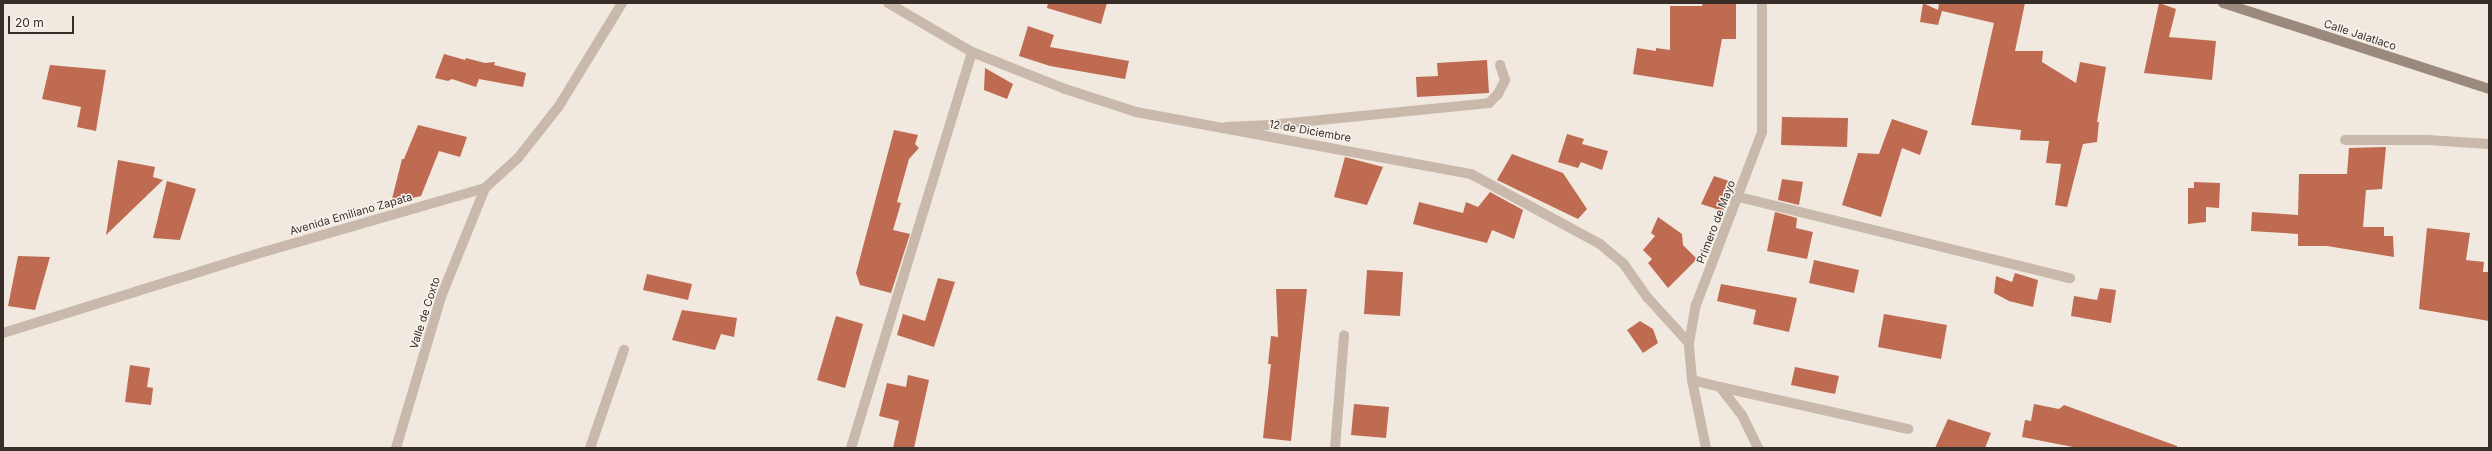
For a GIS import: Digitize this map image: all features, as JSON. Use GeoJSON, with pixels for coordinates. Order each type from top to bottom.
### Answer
{"type":"FeatureCollection","features":[{"type":"Feature","properties":{"kind":"main road","name":"Calle Jalatlaco"},"geometry":{"type":"LineString","coordinates":[[2224,3],[2489,89]]}},
{"type":"Feature","properties":{"kind":"street","name":"Avenida Emiliano Zapata"},"geometry":{"type":"LineString","coordinates":[[3,332],[268,251],[485,188],[518,158],[559,106],[622,3]]}},
{"type":"Feature","properties":{"kind":"street","name":"12 de Diciembre"},"geometry":{"type":"LineString","coordinates":[[888,3],[972,52],[1065,89],[1136,112],[1471,174],[1600,244],[1623,263],[1647,297],[1689,343]]}},
{"type":"Feature","properties":{"kind":"street","name":"Primero de Mayo"},"geometry":{"type":"LineString","coordinates":[[1706,448],[1692,380],[1689,343],[1696,305],[1739,197],[1762,132],[1762,3]]}},
{"type":"Feature","properties":{"kind":"street"},"geometry":{"type":"LineString","coordinates":[[851,448],[972,52]]}},
{"type":"Feature","properties":{"kind":"street"},"geometry":{"type":"LineString","coordinates":[[1220,127],[1270,125],[1489,103],[1498,94],[1504,80],[1500,64]]}},
{"type":"Feature","properties":{"kind":"street"},"geometry":{"type":"LineString","coordinates":[[2345,140],[2489,144]]}},
{"type":"Feature","properties":{"kind":"street","name":"Valle de Coxto"},"geometry":{"type":"LineString","coordinates":[[396,448],[441,297],[485,188]]}},
{"type":"Feature","properties":{"kind":"street"},"geometry":{"type":"LineString","coordinates":[[1739,197],[2070,278]]}},
{"type":"Feature","properties":{"kind":"street"},"geometry":{"type":"LineString","coordinates":[[1335,448],[1344,336]]}},
{"type":"Feature","properties":{"kind":"street"},"geometry":{"type":"LineString","coordinates":[[590,448],[624,350]]}},
{"type":"Feature","properties":{"kind":"street"},"geometry":{"type":"LineString","coordinates":[[1692,380],[1908,429]]}},
{"type":"Feature","properties":{"kind":"street"},"geometry":{"type":"LineString","coordinates":[[1720,387],[1742,414],[1758,448]]}},
{"type":"Feature","properties":{"kind":"building"},"geometry":{"type":"Polygon","coordinates":[[[1048,3],[1107,3],[1101,24],[1047,8],[1048,3]]]}},
{"type":"Feature","properties":{"kind":"building"},"geometry":{"type":"Polygon","coordinates":[[[1703,3],[1736,3],[1736,39],[1722,39],[1713,87],[1633,74],[1637,48],[1656,51],[1656,48],[1670,50],[1670,6],[1702,6],[1703,3]]]}},
{"type":"Feature","properties":{"kind":"building"},"geometry":{"type":"Polygon","coordinates":[[[1923,3],[1938,10],[1939,3],[2025,3],[2015,51],[2043,51],[2042,62],[2076,83],[2080,62],[2106,67],[2097,122],[2099,122],[2097,142],[2083,144],[2067,207],[2055,205],[2061,164],[2046,163],[2049,141],[2020,140],[2021,130],[1971,125],[1994,23],[1942,11],[1938,25],[1920,22],[1923,3]]]}},
{"type":"Feature","properties":{"kind":"building"},"geometry":{"type":"Polygon","coordinates":[[[2159,3],[2176,9],[2169,37],[2216,41],[2212,80],[2144,73],[2159,3]]]}},
{"type":"Feature","properties":{"kind":"building"},"geometry":{"type":"Polygon","coordinates":[[[1028,26],[1054,35],[1050,47],[1129,61],[1125,79],[1050,66],[1019,56],[1028,26]]]}},
{"type":"Feature","properties":{"kind":"building"},"geometry":{"type":"Polygon","coordinates":[[[444,54],[465,60],[466,58],[485,63],[495,62],[494,65],[526,73],[523,87],[479,79],[476,87],[452,79],[448,81],[435,78],[444,54]]]}},
{"type":"Feature","properties":{"kind":"building"},"geometry":{"type":"Polygon","coordinates":[[[1487,60],[1489,93],[1417,97],[1416,77],[1438,76],[1437,63],[1487,60]]]}},
{"type":"Feature","properties":{"kind":"building"},"geometry":{"type":"Polygon","coordinates":[[[50,65],[106,70],[96,131],[77,127],[81,107],[42,99],[50,65]]]}},
{"type":"Feature","properties":{"kind":"building"},"geometry":{"type":"Polygon","coordinates":[[[985,68],[1013,84],[1007,99],[984,90],[985,68]]]}},
{"type":"Feature","properties":{"kind":"building"},"geometry":{"type":"Polygon","coordinates":[[[1782,117],[1848,118],[1847,147],[1781,145],[1782,117]]]}},
{"type":"Feature","properties":{"kind":"building"},"geometry":{"type":"Polygon","coordinates":[[[1892,119],[1928,131],[1920,155],[1902,148],[1881,217],[1842,205],[1858,153],[1879,154],[1892,119]]]}},
{"type":"Feature","properties":{"kind":"building"},"geometry":{"type":"Polygon","coordinates":[[[418,125],[467,137],[460,157],[439,151],[421,196],[391,203],[402,159],[404,159],[418,125]]]}},
{"type":"Feature","properties":{"kind":"building"},"geometry":{"type":"Polygon","coordinates":[[[894,130],[918,135],[915,144],[919,148],[909,159],[897,202],[901,203],[893,230],[910,234],[891,293],[860,285],[856,273],[894,130]]]}},
{"type":"Feature","properties":{"kind":"building"},"geometry":{"type":"Polygon","coordinates":[[[1567,134],[1584,139],[1582,144],[1608,151],[1602,170],[1581,162],[1578,168],[1558,162],[1567,134]]]}},
{"type":"Feature","properties":{"kind":"building"},"geometry":{"type":"Polygon","coordinates":[[[2386,147],[2382,189],[2366,190],[2363,227],[2384,227],[2384,236],[2393,236],[2394,257],[2327,246],[2298,246],[2298,234],[2251,231],[2252,212],[2298,215],[2299,174],[2347,174],[2349,148],[2386,147]]]}},
{"type":"Feature","properties":{"kind":"building"},"geometry":{"type":"Polygon","coordinates":[[[1512,154],[1563,173],[1587,209],[1578,219],[1497,180],[1512,154]]]}},
{"type":"Feature","properties":{"kind":"building"},"geometry":{"type":"Polygon","coordinates":[[[1345,157],[1383,167],[1367,205],[1334,197],[1345,157]]]}},
{"type":"Feature","properties":{"kind":"building"},"geometry":{"type":"Polygon","coordinates":[[[118,160],[155,167],[153,177],[163,180],[106,235],[118,160]]]}},
{"type":"Feature","properties":{"kind":"building"},"geometry":{"type":"Polygon","coordinates":[[[1714,176],[1735,183],[1723,211],[1701,204],[1714,176]]]}},
{"type":"Feature","properties":{"kind":"building"},"geometry":{"type":"Polygon","coordinates":[[[1782,179],[1803,182],[1799,205],[1778,200],[1782,179]]]}},
{"type":"Feature","properties":{"kind":"building"},"geometry":{"type":"Polygon","coordinates":[[[167,181],[196,189],[180,240],[153,238],[167,181]]]}},
{"type":"Feature","properties":{"kind":"building"},"geometry":{"type":"Polygon","coordinates":[[[2194,182],[2220,183],[2219,208],[2206,207],[2206,222],[2188,224],[2188,188],[2194,188],[2194,182]]]}},
{"type":"Feature","properties":{"kind":"building"},"geometry":{"type":"Polygon","coordinates":[[[1490,192],[1523,210],[1514,239],[1492,230],[1487,243],[1413,224],[1419,202],[1463,213],[1466,202],[1478,207],[1490,192]]]}},
{"type":"Feature","properties":{"kind":"building"},"geometry":{"type":"Polygon","coordinates":[[[1775,212],[1797,218],[1796,228],[1813,232],[1807,259],[1767,251],[1775,212]]]}},
{"type":"Feature","properties":{"kind":"building"},"geometry":{"type":"Polygon","coordinates":[[[1658,217],[1682,234],[1683,245],[1697,259],[1668,288],[1648,263],[1652,259],[1643,250],[1655,236],[1651,233],[1658,217]]]}},
{"type":"Feature","properties":{"kind":"building"},"geometry":{"type":"Polygon","coordinates":[[[2427,228],[2470,233],[2466,260],[2484,262],[2483,272],[2489,272],[2489,321],[2419,309],[2427,228]]]}},
{"type":"Feature","properties":{"kind":"building"},"geometry":{"type":"Polygon","coordinates":[[[18,256],[50,257],[35,310],[8,306],[18,256]]]}},
{"type":"Feature","properties":{"kind":"building"},"geometry":{"type":"Polygon","coordinates":[[[1814,260],[1859,270],[1854,293],[1809,283],[1814,260]]]}},
{"type":"Feature","properties":{"kind":"building"},"geometry":{"type":"Polygon","coordinates":[[[1367,270],[1403,272],[1400,316],[1364,314],[1367,270]]]}},
{"type":"Feature","properties":{"kind":"building"},"geometry":{"type":"Polygon","coordinates":[[[2015,273],[2038,280],[2033,307],[2009,301],[1994,293],[1996,276],[2012,282],[2015,273]]]}},
{"type":"Feature","properties":{"kind":"building"},"geometry":{"type":"Polygon","coordinates":[[[647,274],[692,284],[688,300],[643,290],[647,274]]]}},
{"type":"Feature","properties":{"kind":"building"},"geometry":{"type":"Polygon","coordinates":[[[938,278],[955,282],[934,347],[897,335],[903,314],[925,321],[938,278]]]}},
{"type":"Feature","properties":{"kind":"building"},"geometry":{"type":"Polygon","coordinates":[[[1721,284],[1797,298],[1789,332],[1753,324],[1756,310],[1717,301],[1721,284]]]}},
{"type":"Feature","properties":{"kind":"building"},"geometry":{"type":"Polygon","coordinates":[[[2100,288],[2116,290],[2111,323],[2071,316],[2074,296],[2097,300],[2100,288]]]}},
{"type":"Feature","properties":{"kind":"building"},"geometry":{"type":"Polygon","coordinates":[[[1276,289],[1307,289],[1291,441],[1263,438],[1271,364],[1268,364],[1271,336],[1278,337],[1276,289]]]}},
{"type":"Feature","properties":{"kind":"building"},"geometry":{"type":"Polygon","coordinates":[[[682,310],[737,318],[734,337],[721,334],[715,350],[672,340],[682,310]]]}},
{"type":"Feature","properties":{"kind":"building"},"geometry":{"type":"Polygon","coordinates":[[[1884,314],[1947,325],[1941,359],[1878,347],[1884,314]]]}},
{"type":"Feature","properties":{"kind":"building"},"geometry":{"type":"Polygon","coordinates":[[[836,316],[863,324],[845,388],[817,380],[836,316]]]}},
{"type":"Feature","properties":{"kind":"building"},"geometry":{"type":"Polygon","coordinates":[[[1640,321],[1653,329],[1658,343],[1643,353],[1627,330],[1640,321]]]}},
{"type":"Feature","properties":{"kind":"building"},"geometry":{"type":"Polygon","coordinates":[[[130,365],[150,368],[147,387],[153,388],[151,405],[125,402],[130,365]]]}},
{"type":"Feature","properties":{"kind":"building"},"geometry":{"type":"Polygon","coordinates":[[[1795,367],[1839,376],[1835,394],[1791,385],[1795,367]]]}},
{"type":"Feature","properties":{"kind":"building"},"geometry":{"type":"Polygon","coordinates":[[[908,375],[929,380],[914,448],[893,448],[899,421],[879,416],[887,383],[906,387],[908,375]]]}},
{"type":"Feature","properties":{"kind":"building"},"geometry":{"type":"Polygon","coordinates":[[[1354,404],[1389,407],[1386,438],[1351,435],[1354,404]]]}},
{"type":"Feature","properties":{"kind":"building"},"geometry":{"type":"Polygon","coordinates":[[[2034,404],[2059,409],[2064,405],[2177,446],[2177,448],[2078,448],[2022,437],[2025,420],[2031,421],[2034,404]]]}},
{"type":"Feature","properties":{"kind":"building"},"geometry":{"type":"Polygon","coordinates":[[[1948,419],[1991,433],[1985,448],[1935,448],[1948,419]]]}}]}
